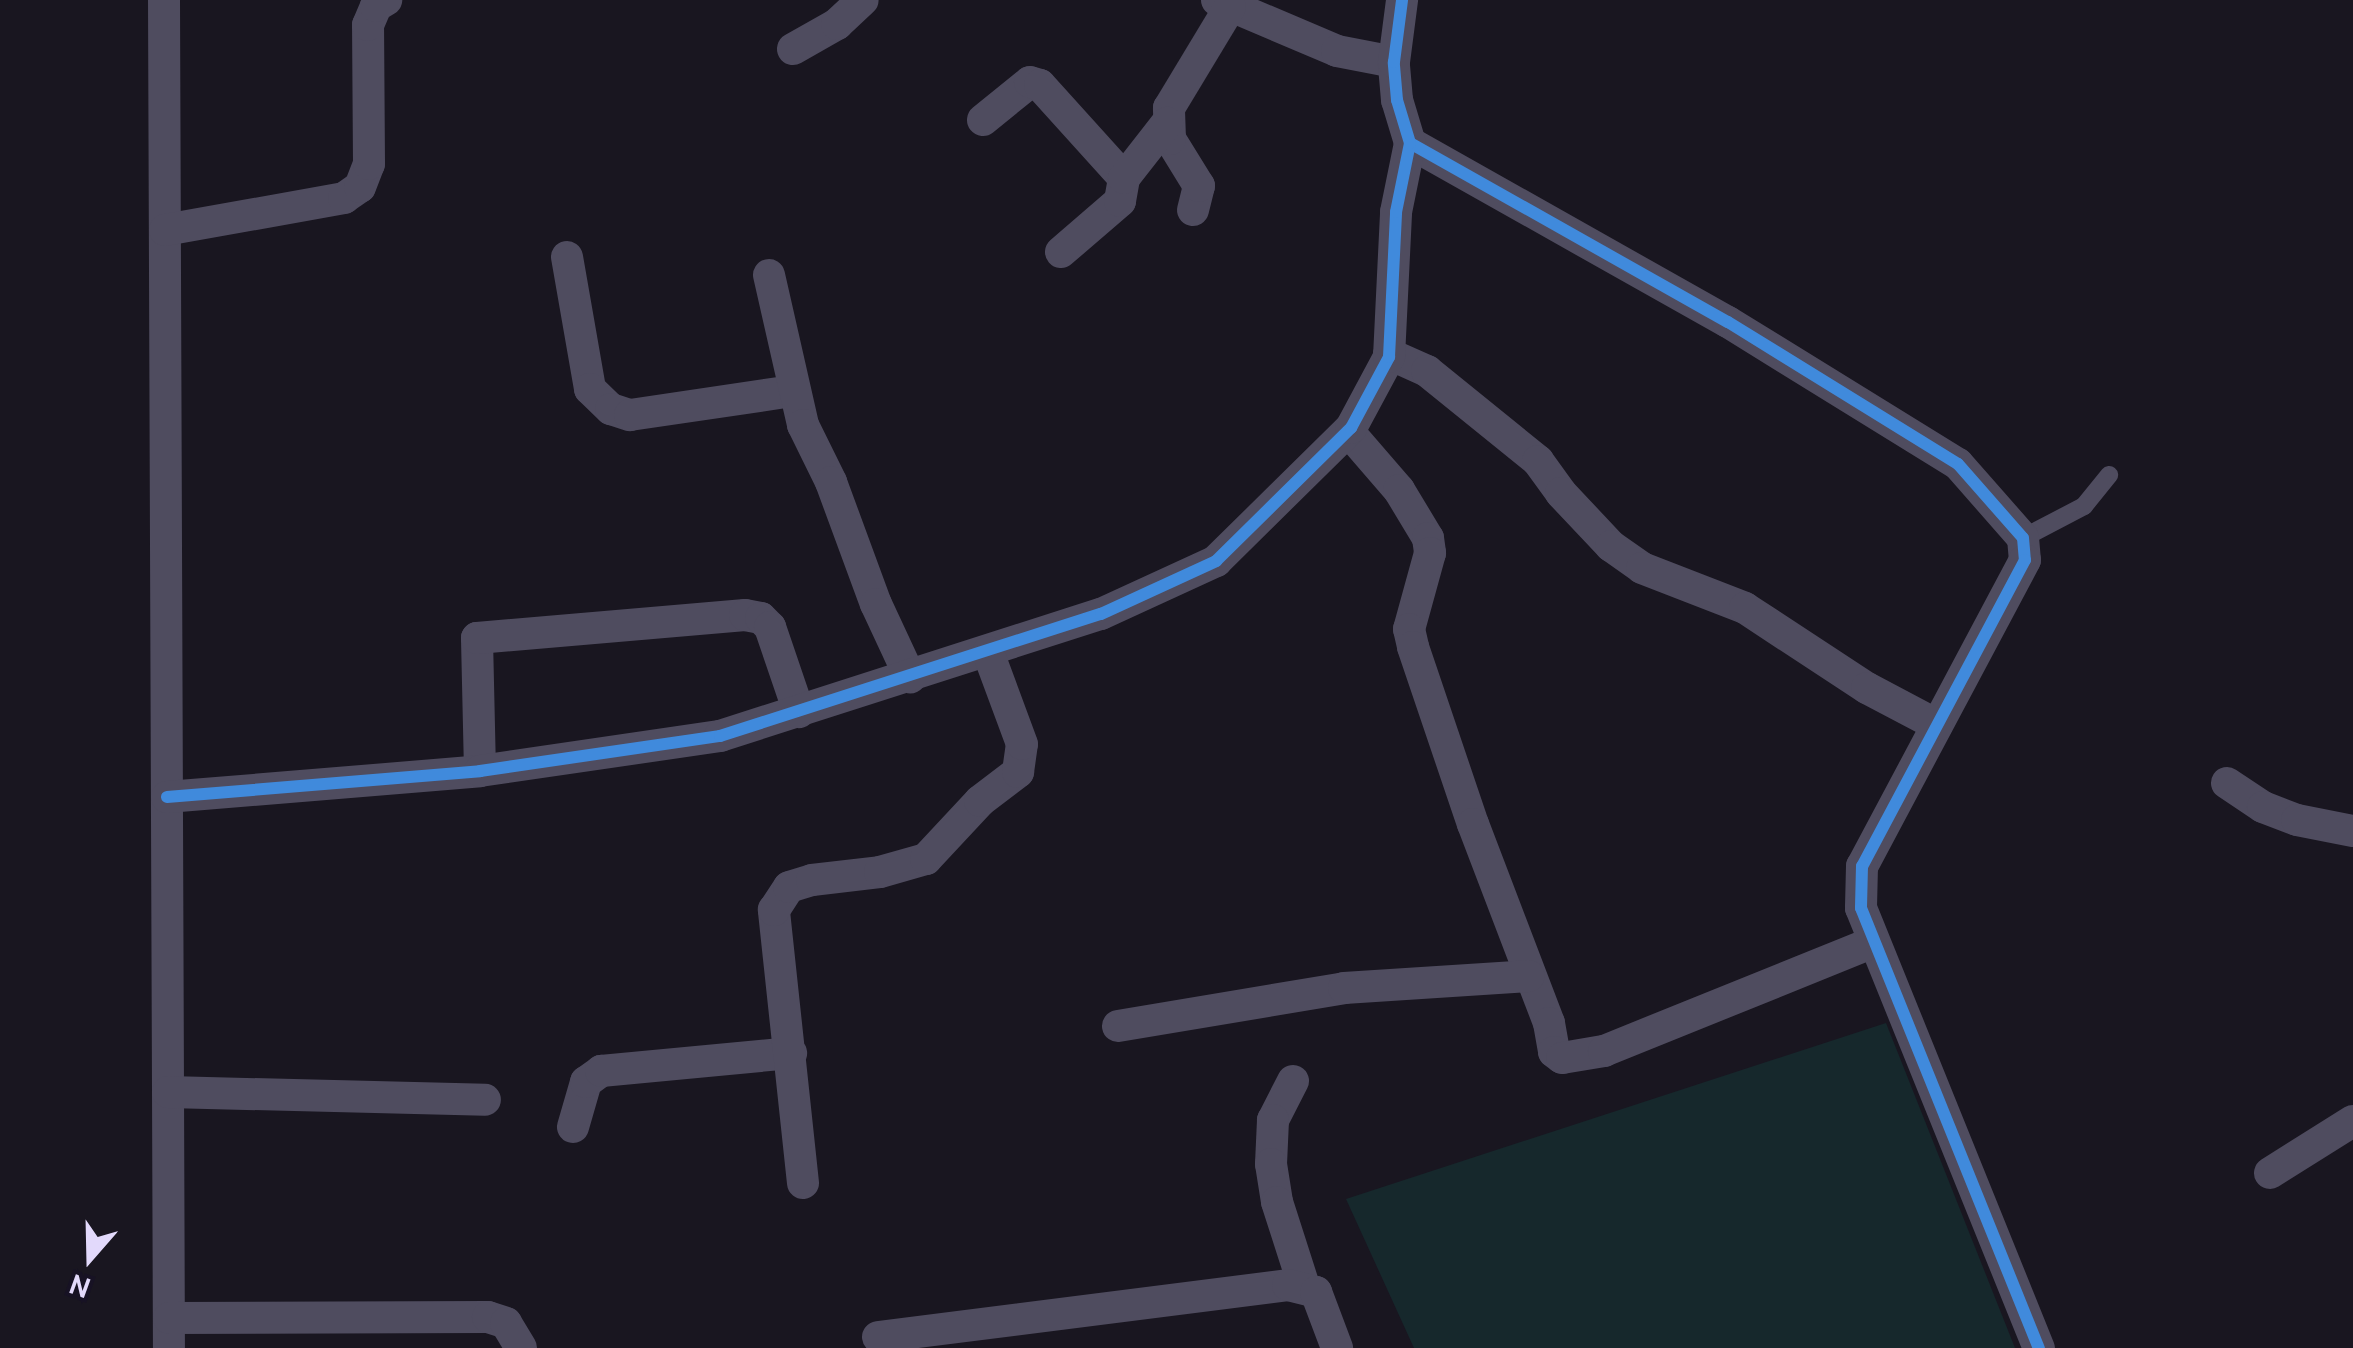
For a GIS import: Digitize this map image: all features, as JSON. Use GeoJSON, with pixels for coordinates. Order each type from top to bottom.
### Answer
{"type":"FeatureCollection","features":[{"type":"Feature","properties":{"kind":"street"},"geometry":{"type":"LineString","coordinates":[[164,0],[169,1333],[374,1332],[488,1317],[506,1322],[522,1348]]}},
{"type":"Feature","properties":{"kind":"street"},"geometry":{"type":"LineString","coordinates":[[165,230],[344,198],[360,187],[368,164],[368,24],[376,6],[386,0]]}},
{"type":"Feature","properties":{"kind":"street"},"geometry":{"type":"LineString","coordinates":[[793,49],[837,24],[863,0]]}},
{"type":"Feature","properties":{"kind":"street"},"geometry":{"type":"LineString","coordinates":[[167,797],[480,770],[720,736],[1101,614],[1216,561],[1348,431],[1389,354],[1396,212],[1410,142],[1396,100],[1394,62],[1402,0]]}},
{"type":"Feature","properties":{"kind":"street"},"geometry":{"type":"LineString","coordinates":[[1194,210],[1199,186],[1196,175],[1170,140],[1169,108],[1224,4],[1337,51],[1394,62]]}},
{"type":"Feature","properties":{"kind":"street"},"geometry":{"type":"LineString","coordinates":[[983,120],[1030,82],[1040,85],[1124,178]]}},
{"type":"Feature","properties":{"kind":"street"},"geometry":{"type":"LineString","coordinates":[[1061,252],[1120,201],[1124,178],[1167,123]]}},
{"type":"Feature","properties":{"kind":"street"},"geometry":{"type":"LineString","coordinates":[[1410,142],[1728,322],[1958,464],[2023,538],[2024,560],[1862,866],[1861,908],[2039,1348]]}},
{"type":"Feature","properties":{"kind":"street"},"geometry":{"type":"LineString","coordinates":[[566,257],[590,389],[612,408],[630,415],[792,390]]}},
{"type":"Feature","properties":{"kind":"street"},"geometry":{"type":"LineString","coordinates":[[769,275],[792,390],[910,678]]}},
{"type":"Feature","properties":{"kind":"street"},"geometry":{"type":"LineString","coordinates":[[1389,354],[1427,371],[1538,461],[1560,493],[1610,546],[1642,568],[1745,608],[1867,688],[1937,725]]}},
{"type":"Feature","properties":{"kind":"street"},"geometry":{"type":"LineString","coordinates":[[1348,431],[1399,490],[1428,538],[1430,553],[1409,629],[1413,647],[1549,1023],[1554,1052],[1562,1058],[1575,1058],[1744,998],[1874,942]]}},
{"type":"Feature","properties":{"kind":"street"},"geometry":{"type":"LineString","coordinates":[[480,770],[477,638],[760,618],[770,627],[799,712]]}},
{"type":"Feature","properties":{"kind":"street"},"geometry":{"type":"LineString","coordinates":[[803,1183],[775,923],[778,899],[789,887],[812,880],[880,872],[926,859],[980,801],[1018,772],[1022,744],[988,652]]}},
{"type":"Feature","properties":{"kind":"street"},"geometry":{"type":"LineString","coordinates":[[2227,783],[2263,806],[2297,820],[2353,831]]}},
{"type":"Feature","properties":{"kind":"street"},"geometry":{"type":"LineString","coordinates":[[1118,1026],[1344,988],[1529,976]]}},
{"type":"Feature","properties":{"kind":"street"},"geometry":{"type":"LineString","coordinates":[[573,1128],[586,1082],[601,1070],[675,1060],[791,1053]]}},
{"type":"Feature","properties":{"kind":"street"},"geometry":{"type":"LineString","coordinates":[[1293,1081],[1272,1120],[1271,1164],[1277,1202],[1304,1286]]}},
{"type":"Feature","properties":{"kind":"street"},"geometry":{"type":"LineString","coordinates":[[168,1092],[485,1100]]}},
{"type":"Feature","properties":{"kind":"street"},"geometry":{"type":"LineString","coordinates":[[2270,1173],[2353,1121]]}},
{"type":"Feature","properties":{"kind":"street"},"geometry":{"type":"LineString","coordinates":[[878,1337],[1243,1290],[1304,1286],[1316,1292],[1337,1348]]}},
{"type":"Feature","properties":{"kind":"lane"},"geometry":{"type":"LineString","coordinates":[[2023,538],[2084,506],[2109,475]]}},
{"type":"Feature","properties":{"kind":"shaded area"},"geometry":{"type":"Polygon","coordinates":[[[1886,1023],[2015,1348],[1414,1348],[1346,1199],[1886,1023]]]}},
{"type":"Feature","properties":{"kind":"cycle path"},"geometry":{"type":"LineString","coordinates":[[167,797],[480,771],[720,736],[1101,614],[1216,561],[1351,428],[1389,357],[1396,212],[1410,143],[1397,100],[1394,62],[1402,0]]}},
{"type":"Feature","properties":{"kind":"cycle path"},"geometry":{"type":"LineString","coordinates":[[1410,143],[1728,322],[1958,464],[2023,538],[2025,560],[1862,866],[1861,908],[2039,1348]]}}]}
